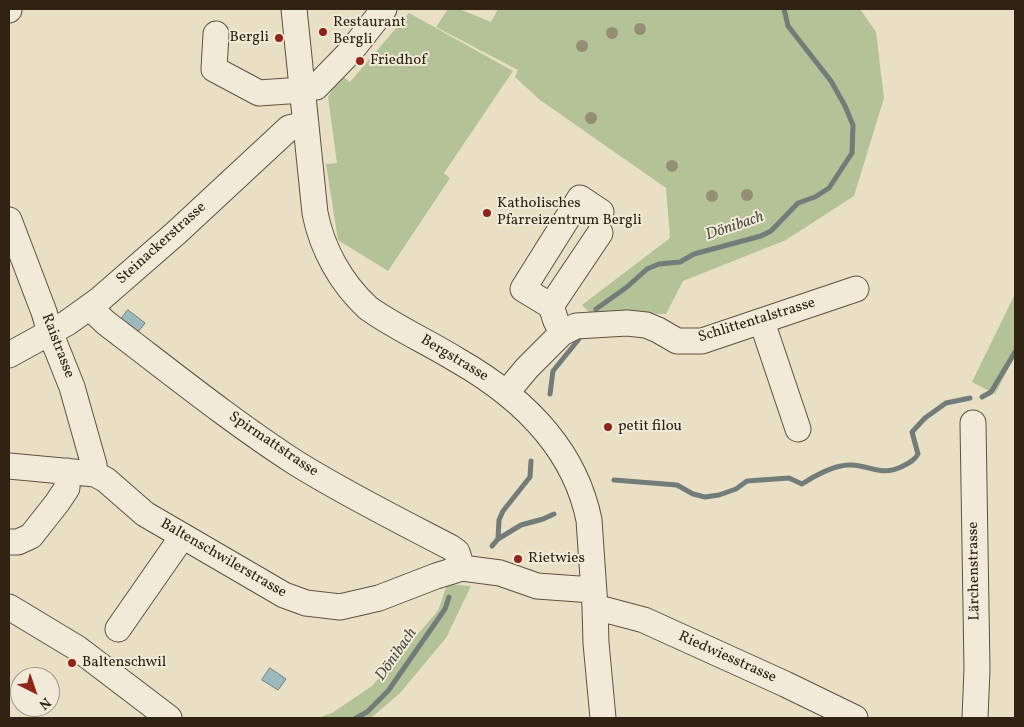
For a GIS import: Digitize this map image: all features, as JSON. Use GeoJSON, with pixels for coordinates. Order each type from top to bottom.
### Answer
{"type":"FeatureCollection","features":[{"type":"Feature","properties":{"kind":"street","name":"Bergstrasse"},"geometry":{"type":"LineString","coordinates":[[294,9],[309,88],[306,124],[318,226],[331,258],[345,282],[361,301],[376,313],[479,373],[507,392],[544,428],[563,454],[575,476],[589,520],[596,643],[603,718]]}},
{"type":"Feature","properties":{"kind":"street"},"geometry":{"type":"LineString","coordinates":[[216,34],[214,69],[259,93],[309,88],[351,51],[384,9]]}},
{"type":"Feature","properties":{"kind":"street","name":"Steinackerstrasse"},"geometry":{"type":"LineString","coordinates":[[9,355],[89,307],[176,234],[289,128],[306,124]]}},
{"type":"Feature","properties":{"kind":"street"},"geometry":{"type":"LineString","coordinates":[[551,306],[601,223],[580,198],[523,289],[551,306],[562,333]]}},
{"type":"Feature","properties":{"kind":"street","name":"Raistrasse"},"geometry":{"type":"LineString","coordinates":[[9,220],[72,387],[95,474]]}},
{"type":"Feature","properties":{"kind":"street","name":"Schlittentalstrasse"},"geometry":{"type":"LineString","coordinates":[[507,392],[527,368],[562,333],[576,326],[627,322],[646,325],[677,341],[702,341],[856,289]]}},
{"type":"Feature","properties":{"kind":"street","name":"Spirmattstrasse"},"geometry":{"type":"LineString","coordinates":[[89,307],[106,323],[255,434],[296,462],[365,503],[450,546],[457,552],[462,568]]}},
{"type":"Feature","properties":{"kind":"street"},"geometry":{"type":"LineString","coordinates":[[762,322],[798,429]]}},
{"type":"Feature","properties":{"kind":"street","name":"Lärchenstrasse"},"geometry":{"type":"LineString","coordinates":[[973,423],[977,669],[974,718]]}},
{"type":"Feature","properties":{"kind":"street","name":"Baltenschwilerstrasse"},"geometry":{"type":"LineString","coordinates":[[9,466],[95,474],[106,480],[146,514],[182,537],[284,595],[306,603],[340,607],[379,598],[462,568],[500,573],[545,587],[594,598]]}},
{"type":"Feature","properties":{"kind":"street"},"geometry":{"type":"LineString","coordinates":[[9,542],[18,542],[31,536],[58,503],[67,488],[67,471]]}},
{"type":"Feature","properties":{"kind":"street"},"geometry":{"type":"LineString","coordinates":[[118,629],[182,537]]}},
{"type":"Feature","properties":{"kind":"street","name":"Riedwiesstrasse"},"geometry":{"type":"LineString","coordinates":[[594,598],[785,684],[854,718]]}},
{"type":"Feature","properties":{"kind":"street"},"geometry":{"type":"LineString","coordinates":[[9,607],[77,648],[169,718]]}},
{"type":"Feature","properties":{"kind":"green space"},"geometry":{"type":"Polygon","coordinates":[[[448,9],[459,9],[491,22],[498,9],[860,9],[876,32],[884,98],[854,196],[786,240],[683,281],[666,314],[589,312],[582,305],[670,238],[666,188],[540,100],[515,77],[518,70],[436,27],[448,9]]]}},
{"type":"Feature","properties":{"kind":"green space"},"geometry":{"type":"Polygon","coordinates":[[[409,13],[513,71],[444,173],[450,178],[388,271],[338,240],[326,164],[337,163],[328,97],[341,75],[350,82],[409,13]]]}},
{"type":"Feature","properties":{"kind":"green space"},"geometry":{"type":"Polygon","coordinates":[[[1015,294],[1015,356],[995,394],[972,382],[1015,294]]]}},
{"type":"Feature","properties":{"kind":"green space"},"geometry":{"type":"Polygon","coordinates":[[[447,584],[471,586],[446,638],[400,693],[371,718],[318,718],[332,713],[372,686],[438,611],[447,584]]]}},
{"type":"Feature","properties":{"kind":"water"},"geometry":{"type":"Polygon","coordinates":[[[128,310],[145,323],[138,332],[121,319],[128,310]]]}},
{"type":"Feature","properties":{"kind":"water"},"geometry":{"type":"Polygon","coordinates":[[[270,668],[286,679],[278,690],[262,680],[270,668]]]}},
{"type":"Feature","properties":{"kind":"waterway","name":"Dönibach"},"geometry":{"type":"LineString","coordinates":[[596,309],[627,287],[647,269],[659,264],[680,262],[694,254],[761,236],[771,231],[798,203],[815,197],[829,188],[852,153],[853,125],[845,106],[831,81],[788,26],[784,9]]}},
{"type":"Feature","properties":{"kind":"waterway","name":"Dönibach"},"geometry":{"type":"LineString","coordinates":[[550,394],[553,371],[579,339]]}},
{"type":"Feature","properties":{"kind":"waterway"},"geometry":{"type":"LineString","coordinates":[[982,397],[991,392],[1015,352]]}},
{"type":"Feature","properties":{"kind":"waterway"},"geometry":{"type":"LineString","coordinates":[[614,480],[677,485],[693,494],[705,497],[719,495],[736,489],[747,481],[789,478],[802,484],[825,471],[845,465],[889,471],[912,461],[918,454],[912,432],[925,418],[946,403],[970,398]]}},
{"type":"Feature","properties":{"kind":"waterway","name":"Dönibach"},"geometry":{"type":"LineString","coordinates":[[492,546],[498,539],[499,520],[503,511],[530,477],[531,461]]}},
{"type":"Feature","properties":{"kind":"waterway"},"geometry":{"type":"LineString","coordinates":[[498,539],[521,525],[554,514]]}},
{"type":"Feature","properties":{"kind":"waterway","name":"Dönibach"},"geometry":{"type":"LineString","coordinates":[[356,718],[367,712],[388,691],[445,609],[449,597]]}},
{"type":"Feature","properties":{"kind":"place","name":"Restaurant Bergli"},"geometry":{"type":"Point","coordinates":[323,32]}},
{"type":"Feature","properties":{"kind":"place","name":"Bergli"},"geometry":{"type":"Point","coordinates":[279,38]}},
{"type":"Feature","properties":{"kind":"place","name":"Friedhof"},"geometry":{"type":"Point","coordinates":[360,61]}},
{"type":"Feature","properties":{"kind":"place","name":"Katholisches Pfarreizentrum Bergli"},"geometry":{"type":"Point","coordinates":[487,213]}},
{"type":"Feature","properties":{"kind":"place","name":"petit filou"},"geometry":{"type":"Point","coordinates":[608,427]}},
{"type":"Feature","properties":{"kind":"place","name":"Rietwies"},"geometry":{"type":"Point","coordinates":[518,559]}},
{"type":"Feature","properties":{"kind":"place","name":"Baltenschwil"},"geometry":{"type":"Point","coordinates":[72,663]}}]}
